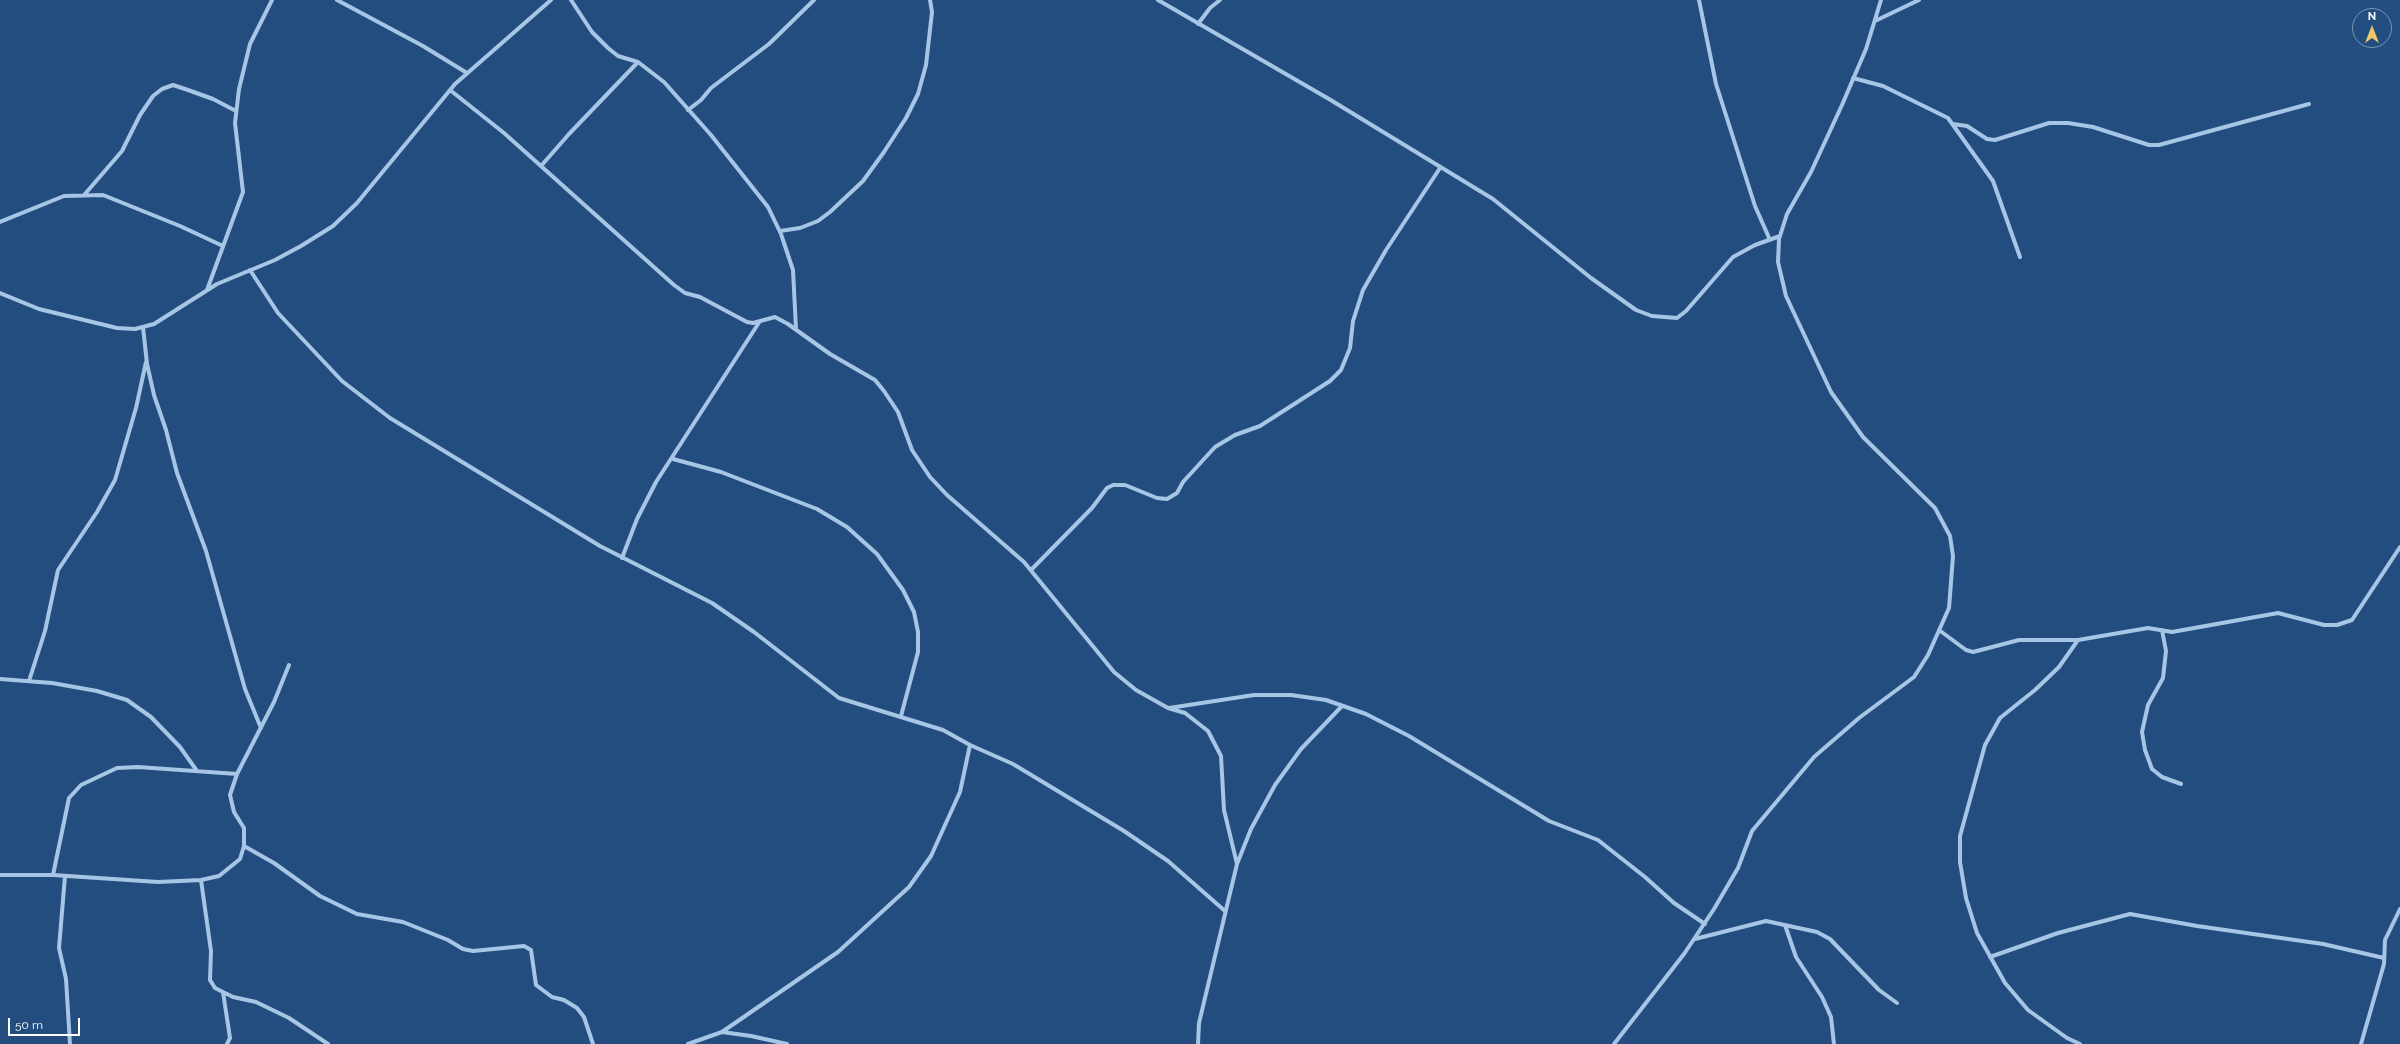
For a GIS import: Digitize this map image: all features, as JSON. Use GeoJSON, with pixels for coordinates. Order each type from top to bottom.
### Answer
{"type":"FeatureCollection","features":[{"type":"Feature","properties":{"kind":"street"},"geometry":{"type":"LineString","coordinates":[[207,290],[223,246],[231,229],[243,192],[235,123],[239,90],[250,44],[272,0]]}},
{"type":"Feature","properties":{"kind":"street"},"geometry":{"type":"LineString","coordinates":[[337,0],[423,46],[467,73]]}},
{"type":"Feature","properties":{"kind":"street"},"geometry":{"type":"LineString","coordinates":[[0,293],[39,309],[117,328],[143,327],[170,316],[207,290],[282,256],[333,226],[379,178],[450,90],[467,73],[551,0]]}},
{"type":"Feature","properties":{"kind":"street"},"geometry":{"type":"LineString","coordinates":[[571,0],[592,32],[608,48],[618,56],[638,62],[664,82],[768,207],[780,231],[793,270],[796,329]]}},
{"type":"Feature","properties":{"kind":"street"},"geometry":{"type":"LineString","coordinates":[[688,110],[701,100],[711,88],[769,44],[814,0]]}},
{"type":"Feature","properties":{"kind":"street"},"geometry":{"type":"LineString","coordinates":[[780,231],[812,224],[830,212],[863,181],[884,152],[906,118],[918,94],[926,65],[932,12],[930,0]]}},
{"type":"Feature","properties":{"kind":"street"},"geometry":{"type":"LineString","coordinates":[[1158,0],[1329,99],[1493,199],[1591,278],[1636,310],[1652,316],[1677,318],[1686,311],[1733,257],[1780,236]]}},
{"type":"Feature","properties":{"kind":"street"},"geometry":{"type":"LineString","coordinates":[[1198,24],[1210,8],[1220,0]]}},
{"type":"Feature","properties":{"kind":"street"},"geometry":{"type":"LineString","coordinates":[[1699,0],[1716,84],[1755,206],[1770,240]]}},
{"type":"Feature","properties":{"kind":"street"},"geometry":{"type":"LineString","coordinates":[[1614,1044],[1705,924],[1738,868],[1752,831],[1814,758],[1859,718],[1914,677],[1928,655],[1949,608],[1954,556],[1950,536],[1935,508],[1863,437],[1831,392],[1786,296],[1778,262],[1780,236],[1787,214],[1811,172],[1853,78],[1875,21],[1881,0]]}},
{"type":"Feature","properties":{"kind":"street"},"geometry":{"type":"LineString","coordinates":[[1875,21],[1919,0]]}},
{"type":"Feature","properties":{"kind":"street"},"geometry":{"type":"LineString","coordinates":[[541,166],[568,134],[638,62]]}},
{"type":"Feature","properties":{"kind":"street"},"geometry":{"type":"LineString","coordinates":[[1853,78],[1883,86],[1919,102],[1948,118],[1993,181],[2020,257]]}},
{"type":"Feature","properties":{"kind":"street"},"geometry":{"type":"LineString","coordinates":[[85,194],[122,151],[140,116],[154,96],[162,90],[173,86],[188,90],[213,99],[236,111]]}},
{"type":"Feature","properties":{"kind":"street"},"geometry":{"type":"LineString","coordinates":[[450,90],[504,133],[674,285],[747,322],[775,318],[796,329],[830,354],[875,380],[884,390],[898,412],[912,450],[930,477],[947,495],[1031,570],[1114,672],[1136,690],[1168,708],[1185,713],[1208,731],[1221,756],[1224,810],[1237,864]]}},
{"type":"Feature","properties":{"kind":"street"},"geometry":{"type":"LineString","coordinates":[[1953,124],[1961,124],[1987,140],[1995,140],[2049,123],[2068,123],[2094,127],[2149,145],[2159,145],[2309,104]]}},
{"type":"Feature","properties":{"kind":"street"},"geometry":{"type":"LineString","coordinates":[[1031,570],[1092,508],[1107,488],[1113,485],[1125,485],[1157,498],[1167,499],[1177,493],[1183,482],[1215,447],[1235,436],[1260,426],[1330,381],[1341,370],[1350,348],[1353,321],[1363,290],[1386,250],[1440,168]]}},
{"type":"Feature","properties":{"kind":"street"},"geometry":{"type":"LineString","coordinates":[[0,222],[64,196],[85,194],[103,195],[180,226],[223,246]]}},
{"type":"Feature","properties":{"kind":"street"},"geometry":{"type":"LineString","coordinates":[[250,270],[278,313],[342,381],[390,418],[622,558],[671,581],[712,604],[754,632],[839,698],[943,730],[970,745],[1013,764],[1124,831],[1168,861],[1225,911]]}},
{"type":"Feature","properties":{"kind":"street"},"geometry":{"type":"LineString","coordinates":[[622,558],[637,519],[656,482],[673,459],[720,381],[760,320]]}},
{"type":"Feature","properties":{"kind":"street"},"geometry":{"type":"LineString","coordinates":[[143,327],[146,359],[154,395],[166,430],[177,473],[206,551],[245,689],[261,728]]}},
{"type":"Feature","properties":{"kind":"street"},"geometry":{"type":"LineString","coordinates":[[29,681],[45,631],[58,570],[97,512],[115,480],[136,408],[146,359]]}},
{"type":"Feature","properties":{"kind":"street"},"geometry":{"type":"LineString","coordinates":[[673,459],[721,472],[817,509],[847,527],[877,554],[903,590],[914,612],[918,632],[918,652],[901,716]]}},
{"type":"Feature","properties":{"kind":"street"},"geometry":{"type":"LineString","coordinates":[[1939,630],[1966,650],[1973,652],[2019,640],[2078,640],[2148,628],[2172,632],[2198,629],[2278,614],[2324,625],[2337,625],[2352,620],[2400,547]]}},
{"type":"Feature","properties":{"kind":"street"},"geometry":{"type":"LineString","coordinates":[[2162,630],[2166,651],[2163,678],[2148,705],[2142,732],[2145,750],[2152,769],[2162,776],[2181,784]]}},
{"type":"Feature","properties":{"kind":"street"},"geometry":{"type":"LineString","coordinates":[[2078,640],[2059,667],[2036,690],[2000,718],[1985,745],[1960,836],[1960,862],[1966,898],[1977,933],[2005,983],[2028,1010],[2067,1038],[2080,1044]]}},
{"type":"Feature","properties":{"kind":"street"},"geometry":{"type":"LineString","coordinates":[[0,875],[65,876],[158,882],[201,880],[219,876],[240,859],[244,846],[244,828],[234,812],[230,795],[237,774],[274,702],[289,665]]}},
{"type":"Feature","properties":{"kind":"street"},"geometry":{"type":"LineString","coordinates":[[0,679],[29,681],[97,691],[127,700],[151,718],[180,746],[197,770]]}},
{"type":"Feature","properties":{"kind":"street"},"geometry":{"type":"LineString","coordinates":[[1168,708],[1254,695],[1291,695],[1326,700],[1366,714],[1409,736],[1549,822],[1598,840],[1645,877],[1674,903],[1705,924]]}},
{"type":"Feature","properties":{"kind":"street"},"geometry":{"type":"LineString","coordinates":[[1198,1044],[1199,1023],[1225,911],[1237,864],[1251,829],[1275,785],[1301,749],[1342,706]]}},
{"type":"Feature","properties":{"kind":"street"},"geometry":{"type":"LineString","coordinates":[[688,1044],[722,1032],[838,952],[909,887],[931,856],[960,792],[970,745]]}},
{"type":"Feature","properties":{"kind":"street"},"geometry":{"type":"LineString","coordinates":[[53,876],[69,798],[81,785],[117,768],[160,767],[237,774]]}},
{"type":"Feature","properties":{"kind":"street"},"geometry":{"type":"LineString","coordinates":[[244,846],[274,863],[320,896],[357,914],[403,922],[448,940],[463,949],[473,951],[524,946],[531,950],[536,985],[552,997],[564,1000],[577,1008],[584,1017],[593,1044]]}},
{"type":"Feature","properties":{"kind":"street"},"geometry":{"type":"LineString","coordinates":[[65,876],[60,948],[66,979],[70,1044]]}},
{"type":"Feature","properties":{"kind":"street"},"geometry":{"type":"LineString","coordinates":[[201,880],[212,951],[210,980],[214,988],[256,1002],[289,1018],[328,1044]]}},
{"type":"Feature","properties":{"kind":"street"},"geometry":{"type":"LineString","coordinates":[[2362,1044],[2384,958],[2385,940],[2400,909]]}},
{"type":"Feature","properties":{"kind":"street"},"geometry":{"type":"LineString","coordinates":[[1990,957],[2058,933],[2130,914],[2197,926],[2323,944],[2384,958]]}},
{"type":"Feature","properties":{"kind":"street"},"geometry":{"type":"LineString","coordinates":[[1695,939],[1766,921],[1818,932],[1830,939],[1879,990],[1897,1003]]}},
{"type":"Feature","properties":{"kind":"street"},"geometry":{"type":"LineString","coordinates":[[1785,924],[1796,957],[1809,975],[1825,1004],[1834,1033],[1834,1044]]}},
{"type":"Feature","properties":{"kind":"street"},"geometry":{"type":"LineString","coordinates":[[224,992],[230,1038],[227,1044]]}},
{"type":"Feature","properties":{"kind":"street"},"geometry":{"type":"LineString","coordinates":[[722,1032],[751,1036],[787,1044]]}}]}
